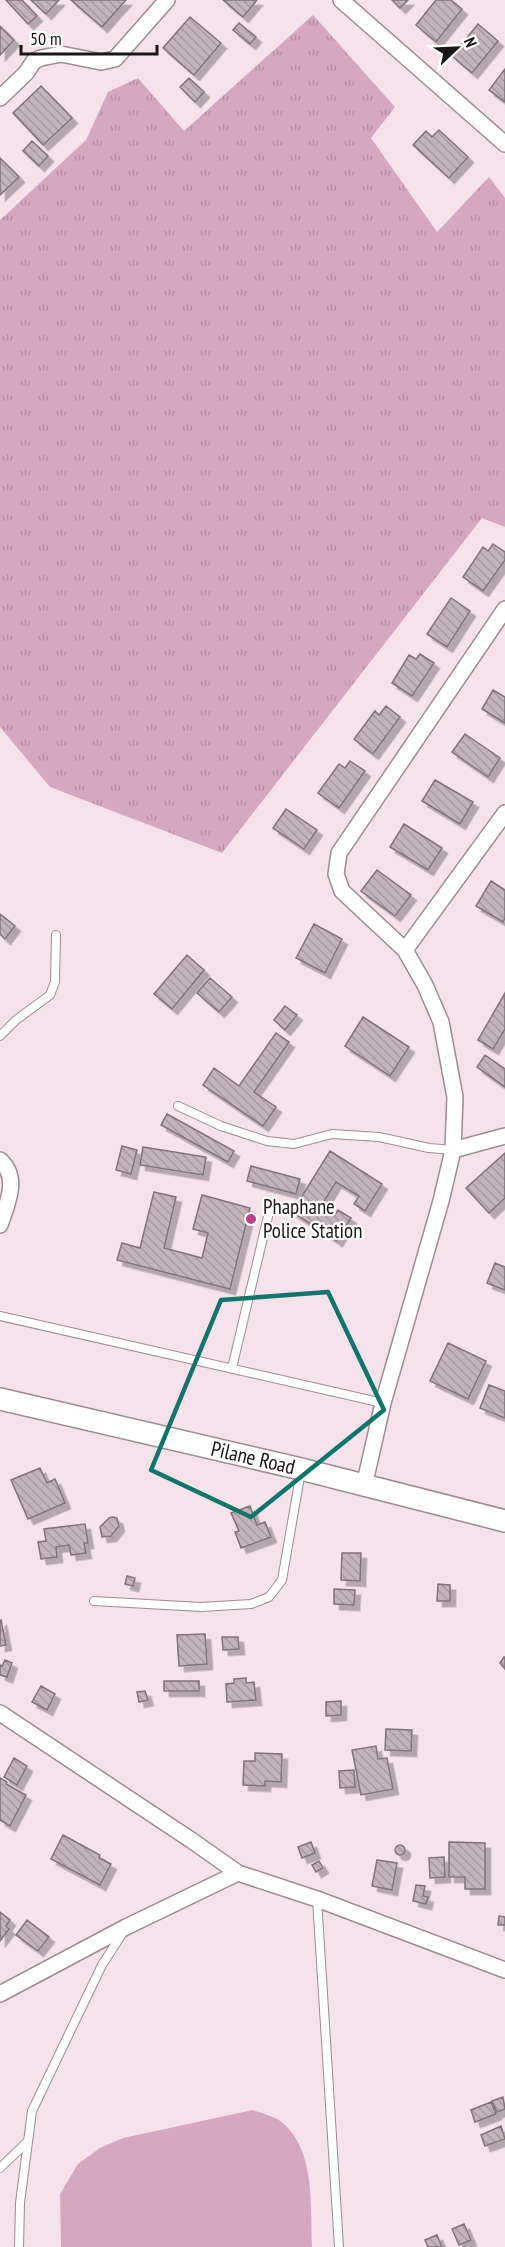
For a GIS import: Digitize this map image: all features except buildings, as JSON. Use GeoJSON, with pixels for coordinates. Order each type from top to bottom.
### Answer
{"type":"FeatureCollection","features":[{"type":"Feature","properties":{"kind":"main road","name":"Pilane Road"},"geometry":{"type":"LineString","coordinates":[[0,1399],[301,1469],[505,1521]]}},
{"type":"Feature","properties":{"kind":"street"},"geometry":{"type":"LineString","coordinates":[[0,98],[26,73],[34,61],[41,58],[61,54],[101,62],[115,59],[167,0]]}},
{"type":"Feature","properties":{"kind":"street"},"geometry":{"type":"LineString","coordinates":[[341,0],[505,144]]}},
{"type":"Feature","properties":{"kind":"street"},"geometry":{"type":"LineString","coordinates":[[364,1486],[383,1403],[441,1201],[453,1150],[455,1097],[441,1022],[425,985],[405,950],[342,891],[336,874],[339,853],[505,609]]}},
{"type":"Feature","properties":{"kind":"street"},"geometry":{"type":"LineString","coordinates":[[405,950],[505,813]]}},
{"type":"Feature","properties":{"kind":"street"},"geometry":{"type":"LineString","coordinates":[[453,1150],[505,1136]]}},
{"type":"Feature","properties":{"kind":"street"},"geometry":{"type":"LineString","coordinates":[[0,1160],[6,1166],[12,1183],[0,1226]]}},
{"type":"Feature","properties":{"kind":"street"},"geometry":{"type":"LineString","coordinates":[[0,1713],[237,1873],[317,1899],[505,1970]]}},
{"type":"Feature","properties":{"kind":"street"},"geometry":{"type":"LineString","coordinates":[[0,1994],[126,1927],[237,1873]]}},
{"type":"Feature","properties":{"kind":"lane"},"geometry":{"type":"LineString","coordinates":[[0,1036],[16,1020],[50,995],[55,982],[56,935]]}},
{"type":"Feature","properties":{"kind":"lane"},"geometry":{"type":"LineString","coordinates":[[178,1106],[221,1126],[267,1141],[294,1144],[332,1134],[379,1137],[429,1148],[453,1150]]}},
{"type":"Feature","properties":{"kind":"lane"},"geometry":{"type":"LineString","coordinates":[[231,1368],[270,1208]]}},
{"type":"Feature","properties":{"kind":"lane"},"geometry":{"type":"LineString","coordinates":[[0,1316],[383,1403]]}},
{"type":"Feature","properties":{"kind":"lane"},"geometry":{"type":"LineString","coordinates":[[94,1601],[201,1607],[251,1604],[269,1597],[282,1580],[301,1469]]}},
{"type":"Feature","properties":{"kind":"lane"},"geometry":{"type":"LineString","coordinates":[[317,1899],[339,2247]]}},
{"type":"Feature","properties":{"kind":"lane"},"geometry":{"type":"LineString","coordinates":[[19,2247],[20,2203],[32,2111],[102,1965],[126,1927]]}},
{"type":"Feature","properties":{"kind":"lane"},"geometry":{"type":"LineString","coordinates":[[0,2168],[27,2141]]}},
{"type":"Feature","properties":{"kind":"highlighted area"},"geometry":{"type":"Polygon","coordinates":[[[328,1292],[384,1410],[251,1517],[151,1470],[221,1300],[328,1292]]]}},
{"type":"Feature","properties":{"kind":"green space"},"geometry":{"type":"Polygon","coordinates":[[[313,15],[395,107],[371,138],[437,232],[489,177],[505,198],[505,527],[482,518],[222,853],[50,787],[0,727],[0,220],[86,140],[108,92],[138,78],[184,131],[313,15]]]}},
{"type":"Feature","properties":{"kind":"green space"},"geometry":{"type":"Polygon","coordinates":[[[253,2110],[283,2123],[294,2135],[301,2149],[311,2198],[312,2247],[61,2247],[60,2194],[78,2164],[100,2148],[123,2138],[253,2110]]]}},
{"type":"Feature","properties":{"kind":"place","name":"Phaphane Police Station"},"geometry":{"type":"Point","coordinates":[251,1219]}}]}
